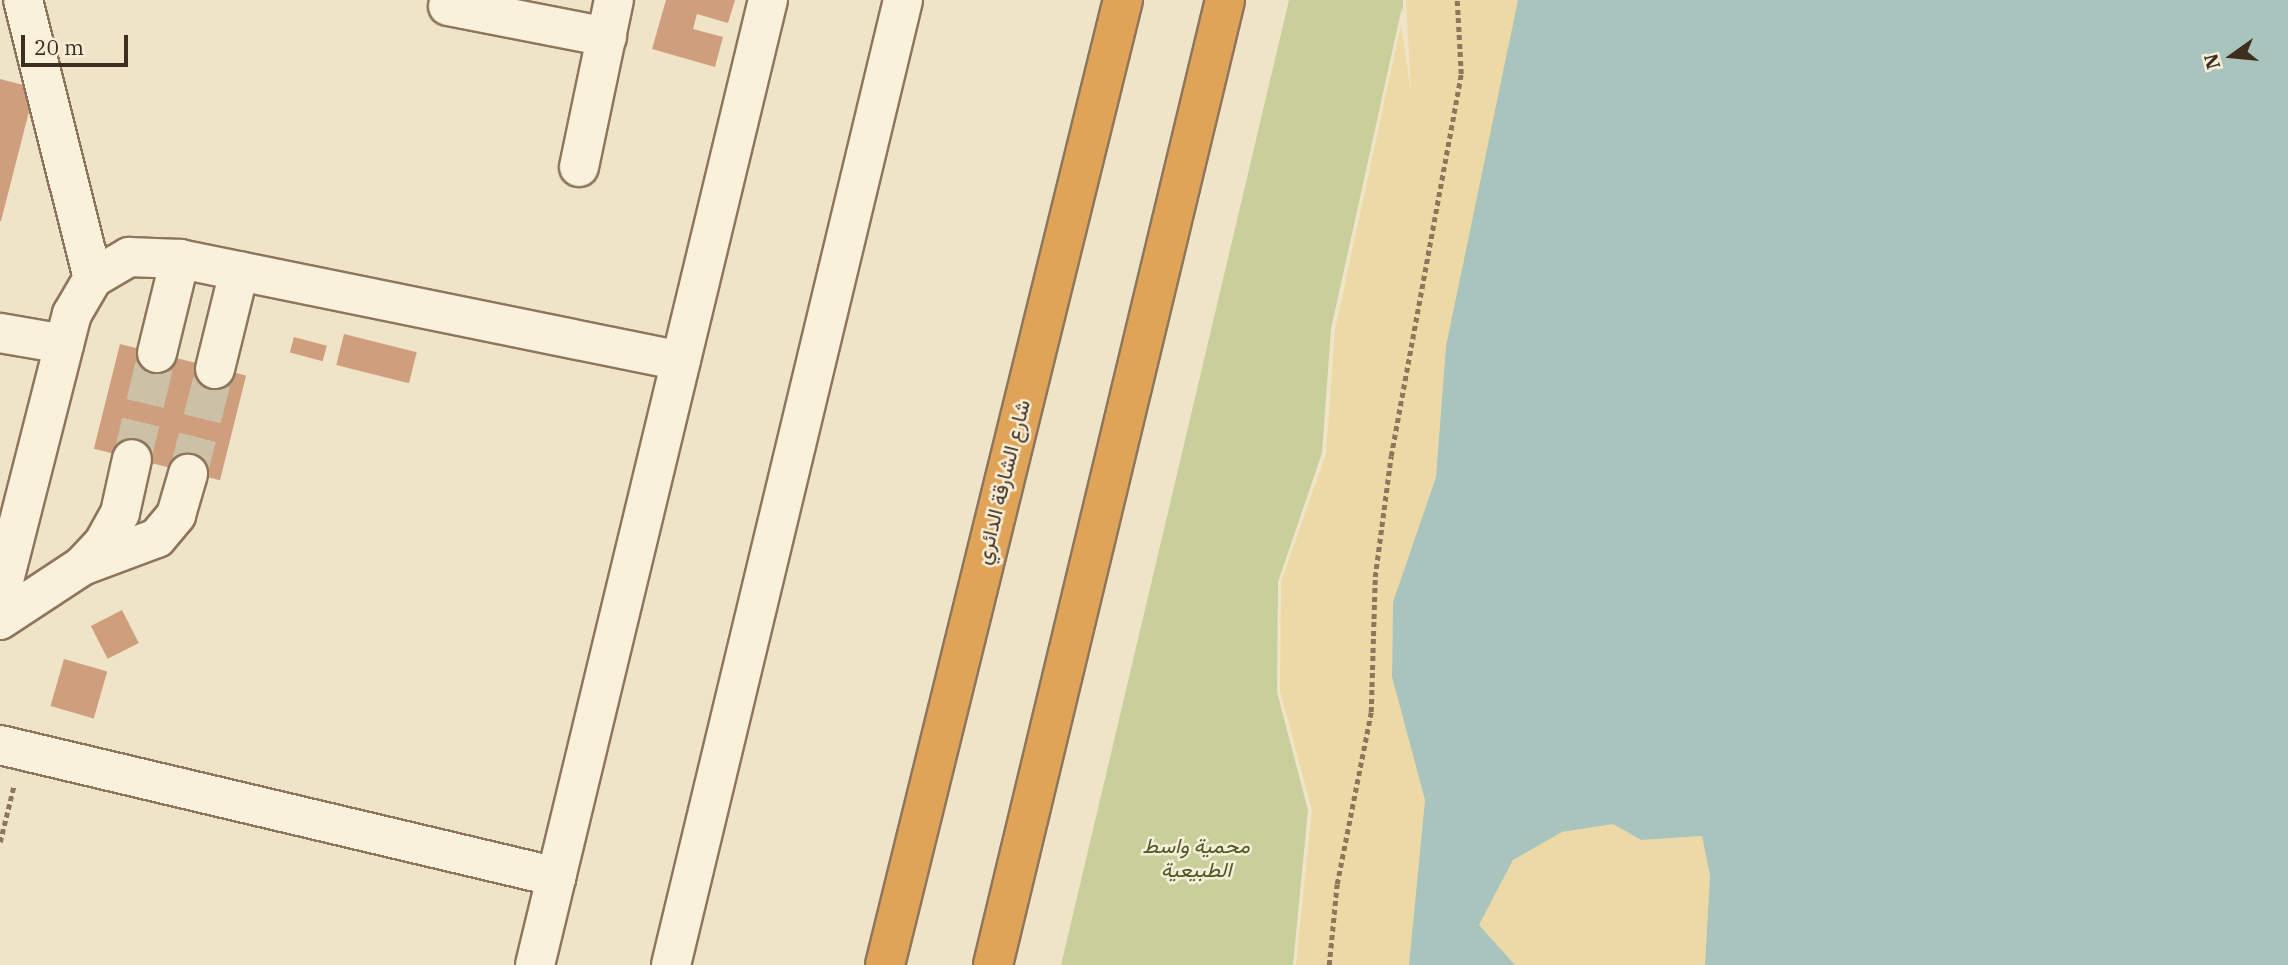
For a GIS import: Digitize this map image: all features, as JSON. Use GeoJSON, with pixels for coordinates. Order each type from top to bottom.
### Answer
{"type":"FeatureCollection","features":[{"type":"Feature","properties":{"kind":"highway","name":"شارع الشارقة الدائري"},"geometry":{"type":"LineString","coordinates":[[885,965],[910,848],[1123,0]]}},
{"type":"Feature","properties":{"kind":"highway"},"geometry":{"type":"LineString","coordinates":[[993,965],[1225,0]]}},
{"type":"Feature","properties":{"kind":"highway"},"geometry":{"type":"LineString","coordinates":[[1014,965],[1044,761]]}},
{"type":"Feature","properties":{"kind":"highway"},"geometry":{"type":"LineString","coordinates":[[863,965],[910,848]]}},
{"type":"Feature","properties":{"kind":"lane"},"geometry":{"type":"LineString","coordinates":[[23,0],[93,278]]}},
{"type":"Feature","properties":{"kind":"lane"},"geometry":{"type":"LineString","coordinates":[[579,167],[614,0]]}},
{"type":"Feature","properties":{"kind":"lane"},"geometry":{"type":"LineString","coordinates":[[536,965],[768,0]]}},
{"type":"Feature","properties":{"kind":"lane"},"geometry":{"type":"LineString","coordinates":[[671,965],[903,0]]}},
{"type":"Feature","properties":{"kind":"lane"},"geometry":{"type":"LineString","coordinates":[[448,6],[607,37]]}},
{"type":"Feature","properties":{"kind":"lane"},"geometry":{"type":"LineString","coordinates":[[0,596],[64,344],[80,295],[93,278],[129,257],[180,259],[681,361]]}},
{"type":"Feature","properties":{"kind":"lane"},"geometry":{"type":"LineString","coordinates":[[157,353],[180,259]]}},
{"type":"Feature","properties":{"kind":"lane"},"geometry":{"type":"LineString","coordinates":[[215,369],[239,271]]}},
{"type":"Feature","properties":{"kind":"lane"},"geometry":{"type":"LineString","coordinates":[[0,334],[64,344]]}},
{"type":"Feature","properties":{"kind":"lane"},"geometry":{"type":"LineString","coordinates":[[82,566],[113,528],[132,459]]}},
{"type":"Feature","properties":{"kind":"lane"},"geometry":{"type":"LineString","coordinates":[[0,620],[82,566],[157,538],[176,515],[188,474]]}},
{"type":"Feature","properties":{"kind":"lane"},"geometry":{"type":"LineString","coordinates":[[11,748],[557,877]]}},
{"type":"Feature","properties":{"kind":"path"},"geometry":{"type":"LineString","coordinates":[[1329,965],[1337,884],[1371,712],[1375,577],[1391,456],[1461,74],[1457,0]]}},
{"type":"Feature","properties":{"kind":"path"},"geometry":{"type":"LineString","coordinates":[[0,842],[11,748]]}},
{"type":"Feature","properties":{"kind":"green space","name":"محمية واسط الطبيعية"},"geometry":{"type":"Polygon","coordinates":[[[1289,0],[1403,0],[1403,13],[1402,7],[1331,329],[1322,453],[1278,582],[1277,692],[1308,810],[1293,965],[1061,965],[1289,0]]]}},
{"type":"Feature","properties":{"kind":"sand"},"geometry":{"type":"Polygon","coordinates":[[[1406,0],[1518,0],[1519,10],[1446,346],[1436,477],[1393,602],[1392,677],[1425,800],[1409,965],[1296,965],[1312,810],[1280,691],[1281,582],[1326,454],[1335,330],[1401,25],[1411,93],[1406,0]]]}},
{"type":"Feature","properties":{"kind":"sand"},"geometry":{"type":"Polygon","coordinates":[[[1613,824],[1641,840],[1702,836],[1710,876],[1705,965],[1515,965],[1479,925],[1513,860],[1562,832],[1613,824]]]}},
{"type":"Feature","properties":{"kind":"water"},"geometry":{"type":"Polygon","coordinates":[[[1518,0],[2288,0],[2288,965],[1705,965],[1710,876],[1702,836],[1641,840],[1613,824],[1562,832],[1513,860],[1479,925],[1515,965],[1409,965],[1425,800],[1392,677],[1393,602],[1436,477],[1446,346],[1518,0]]]}},
{"type":"Feature","properties":{"kind":"building"},"geometry":{"type":"Polygon","coordinates":[[[666,0],[735,0],[728,23],[697,14],[693,29],[723,37],[715,67],[652,49],[666,0]]]}},
{"type":"Feature","properties":{"kind":"building"},"geometry":{"type":"Polygon","coordinates":[[[0,79],[35,88],[1,221],[0,221],[0,79]]]}},
{"type":"Feature","properties":{"kind":"building"},"geometry":{"type":"Polygon","coordinates":[[[344,334],[417,352],[409,383],[336,365],[344,334]]]}},
{"type":"Feature","properties":{"kind":"building"},"geometry":{"type":"Polygon","coordinates":[[[294,337],[327,346],[323,361],[290,352],[294,337]]]}},
{"type":"Feature","properties":{"kind":"building"},"geometry":{"type":"Polygon","coordinates":[[[120,344],[246,375],[220,480],[94,449],[120,344]]]}},
{"type":"Feature","properties":{"kind":"building"},"geometry":{"type":"Polygon","coordinates":[[[122,610],[139,643],[108,659],[91,626],[122,610]]]}},
{"type":"Feature","properties":{"kind":"building"},"geometry":{"type":"Polygon","coordinates":[[[64,659],[107,671],[94,719],[50,706],[64,659]]]}},
{"type":"Feature","properties":{"kind":"tunnel"},"geometry":{"type":"LineString","coordinates":[[132,459],[157,353]]}},
{"type":"Feature","properties":{"kind":"tunnel"},"geometry":{"type":"LineString","coordinates":[[188,474],[215,369]]}}]}
